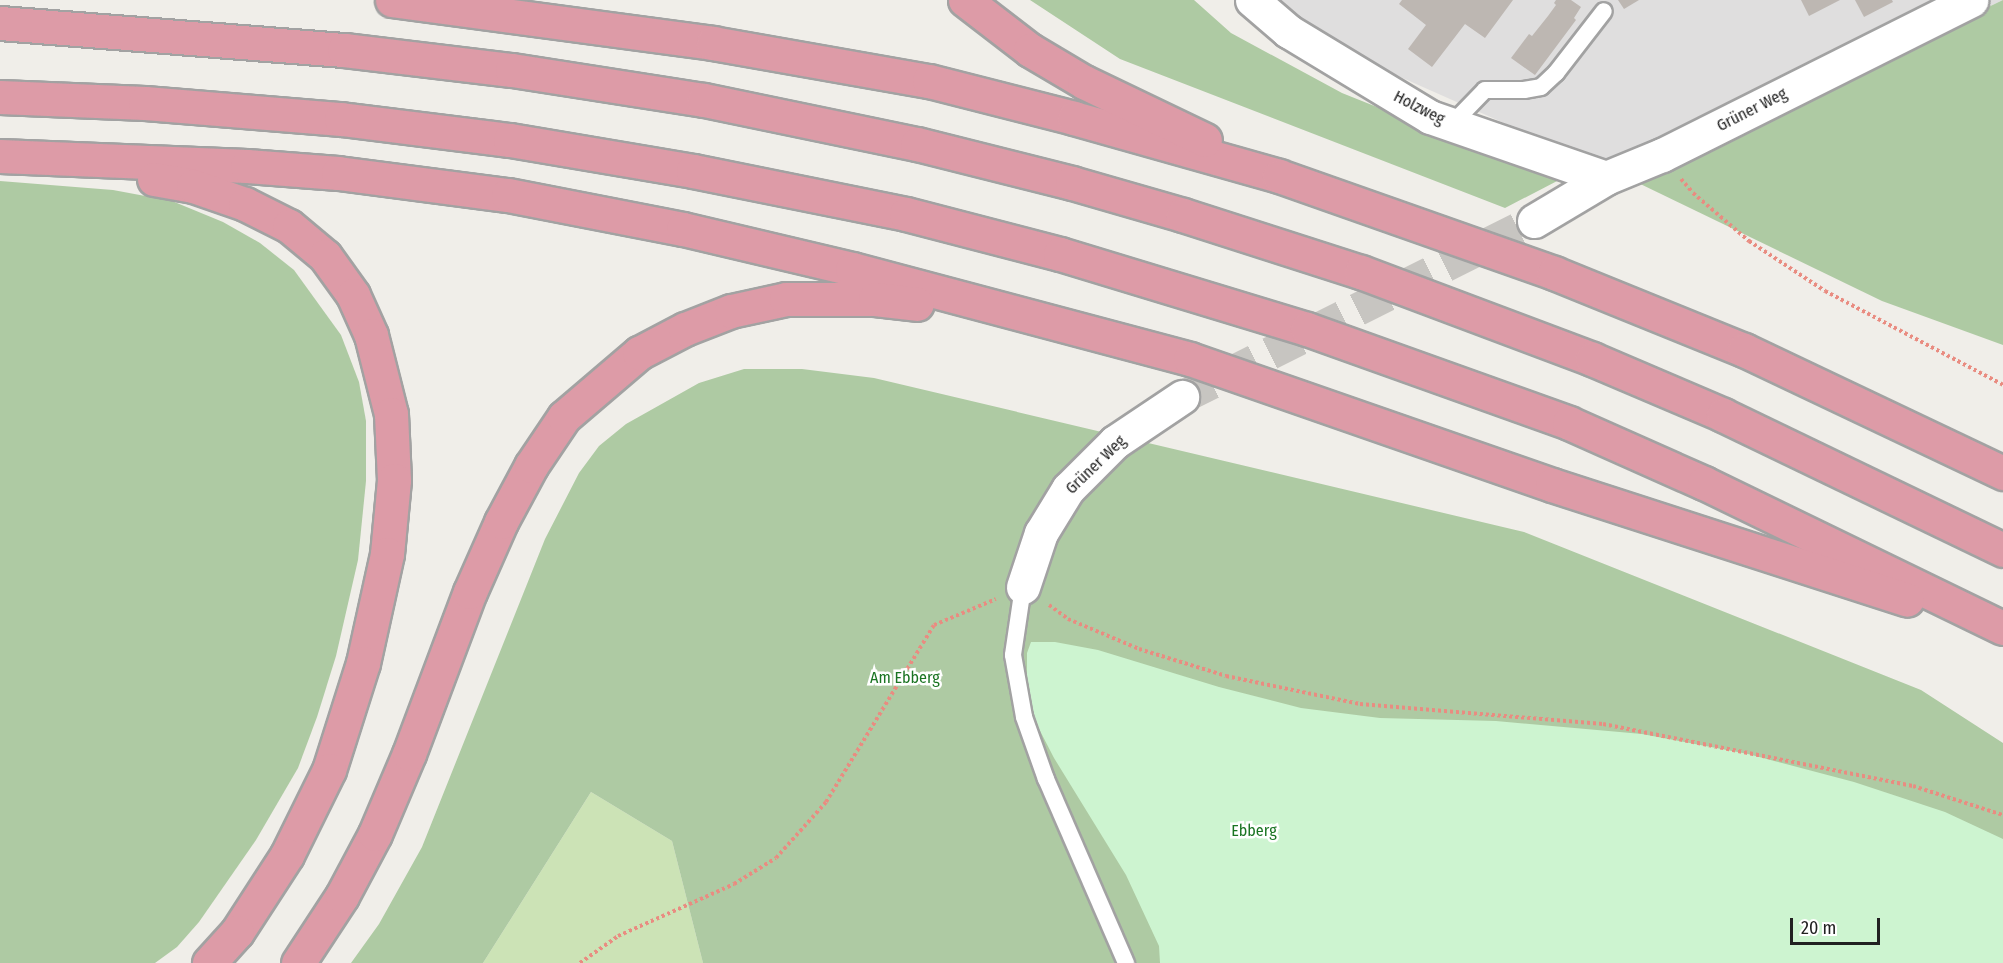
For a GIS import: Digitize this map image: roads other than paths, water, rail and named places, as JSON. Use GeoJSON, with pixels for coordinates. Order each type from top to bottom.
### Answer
{"type":"FeatureCollection","features":[{"type":"Feature","properties":{"kind":"highway"},"geometry":{"type":"LineString","coordinates":[[393,0],[713,43],[928,81],[1074,118],[1279,176],[1554,273],[1744,350],[2003,473]]}},
{"type":"Feature","properties":{"kind":"highway"},"geometry":{"type":"LineString","coordinates":[[965,0],[1030,50],[1084,82],[1279,176]]}},
{"type":"Feature","properties":{"kind":"highway"},"geometry":{"type":"LineString","coordinates":[[0,23],[344,50],[523,72],[704,100],[917,144],[1072,183],[1183,214],[1360,272],[1592,359],[1724,415],[2003,550]]}},
{"type":"Feature","properties":{"kind":"highway"},"geometry":{"type":"LineString","coordinates":[[0,97],[156,104],[341,120],[510,140],[693,171],[895,212],[1060,254],[1307,329],[1569,423],[1704,483],[2003,629]]}},
{"type":"Feature","properties":{"kind":"highway"},"geometry":{"type":"LineString","coordinates":[[0,156],[247,166],[338,173],[508,195],[683,229],[1050,321],[1190,359],[1563,489],[1774,559],[2003,629]]}},
{"type":"Feature","properties":{"kind":"highway"},"geometry":{"type":"LineString","coordinates":[[43,158],[194,186],[245,204],[289,226],[325,256],[353,295],[371,335],[383,374],[391,414],[393,480],[387,554],[363,663],[329,770],[287,855],[237,932],[209,963]]}},
{"type":"Feature","properties":{"kind":"highway"},"geometry":{"type":"LineString","coordinates":[[298,963],[342,896],[375,834],[409,754],[466,602],[501,522],[531,466],[564,417],[599,385],[639,353],[685,329],[731,311],[786,298],[875,299],[1050,321]]}},
{"type":"Feature","properties":{"kind":"street","name":"Holzweg"},"geometry":{"type":"LineString","coordinates":[[1252,0],[1288,31],[1430,117],[1606,178]]}},
{"type":"Feature","properties":{"kind":"street","name":"Grüner Weg"},"geometry":{"type":"LineString","coordinates":[[1534,221],[1606,178],[1662,155],[1971,0]]}},
{"type":"Feature","properties":{"kind":"street","name":"Grüner Weg"},"geometry":{"type":"LineString","coordinates":[[1023,587],[1041,533],[1068,489],[1115,442],[1182,397]]}},
{"type":"Feature","properties":{"kind":"lane"},"geometry":{"type":"LineString","coordinates":[[1452,124],[1485,90],[1524,90],[1541,87],[1556,73],[1604,11]]}},
{"type":"Feature","properties":{"kind":"lane"},"geometry":{"type":"LineString","coordinates":[[1023,587],[1013,656],[1024,717],[1046,778],[1126,963]]}},
{"type":"Feature","properties":{"kind":"tunnel"},"geometry":{"type":"LineString","coordinates":[[1182,397],[1534,221]]}},
{"type":"Feature","properties":{"kind":"park label","name":"Am Ebberg"},"geometry":{"type":"Point","coordinates":[905,678]}},
{"type":"Feature","properties":{"kind":"park label","name":"Ebberg"},"geometry":{"type":"Point","coordinates":[1254,831]}}]}
